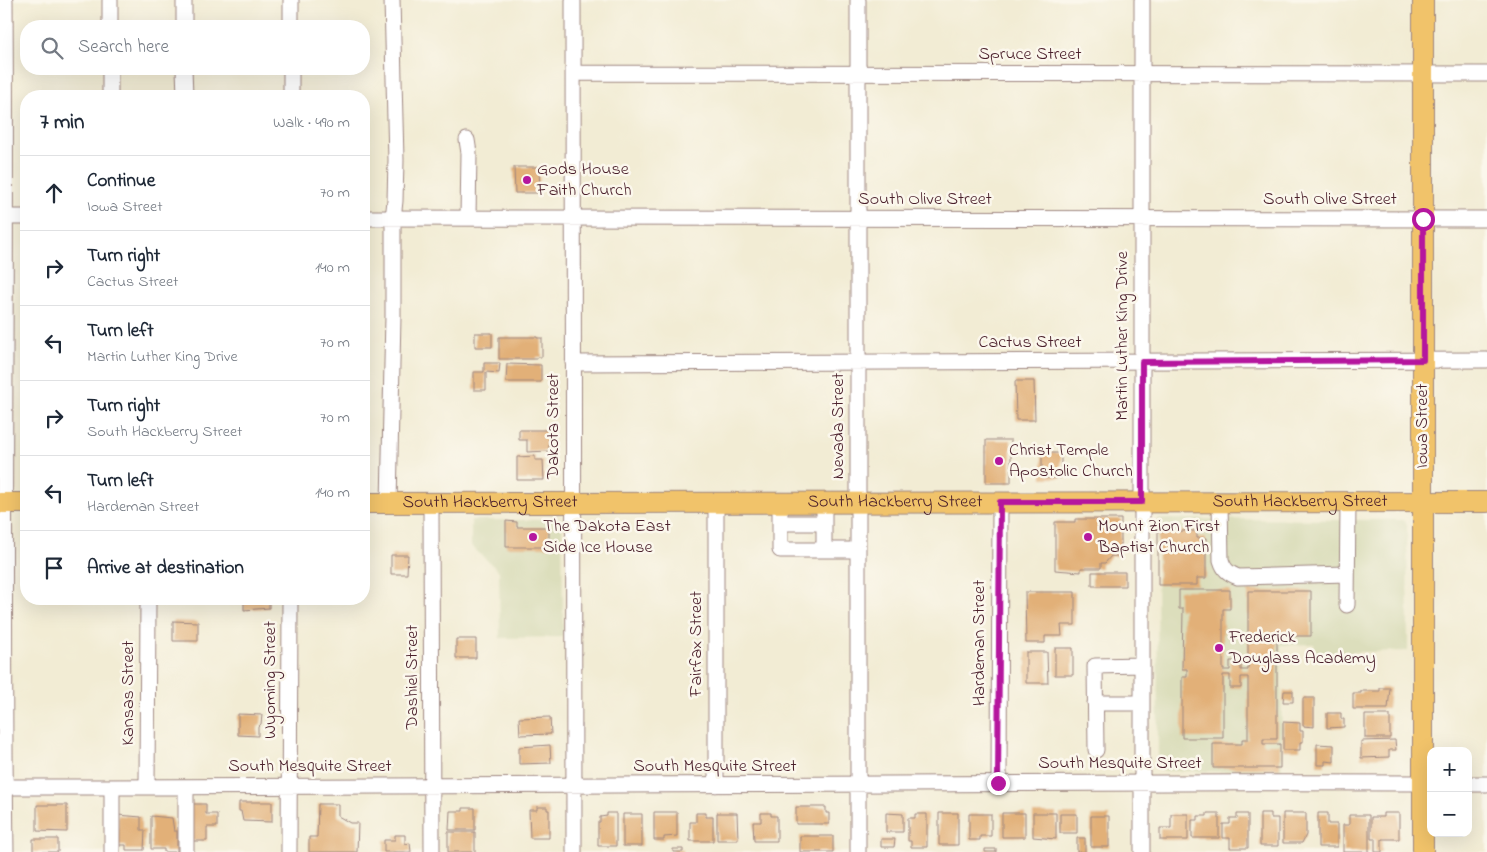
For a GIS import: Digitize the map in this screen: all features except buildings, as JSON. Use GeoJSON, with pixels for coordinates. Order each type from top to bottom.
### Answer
{"type":"FeatureCollection","features":[{"type":"Feature","properties":{"kind":"main road","name":"Iowa Street"},"geometry":{"type":"LineString","coordinates":[[1423,0],[1423,502],[1427,783],[1423,852]]}},
{"type":"Feature","properties":{"kind":"main road","name":"South Hackberry Street"},"geometry":{"type":"LineString","coordinates":[[370,503],[1487,502]]}},
{"type":"Feature","properties":{"kind":"main road"},"geometry":{"type":"LineString","coordinates":[[2,503],[20,503]]}},
{"type":"Feature","properties":{"kind":"street"},"geometry":{"type":"LineString","coordinates":[[5,0],[2,787],[6,852]]}},
{"type":"Feature","properties":{"kind":"street"},"geometry":{"type":"LineString","coordinates":[[110,0],[110,20]]}},
{"type":"Feature","properties":{"kind":"street"},"geometry":{"type":"LineString","coordinates":[[184,0],[184,20]]}},
{"type":"Feature","properties":{"kind":"street"},"geometry":{"type":"LineString","coordinates":[[291,0],[291,20]]}},
{"type":"Feature","properties":{"kind":"street"},"geometry":{"type":"LineString","coordinates":[[389,503],[393,218],[396,160],[392,0]]}},
{"type":"Feature","properties":{"kind":"street","name":"Dakota Street"},"geometry":{"type":"LineString","coordinates":[[573,0],[574,852]]}},
{"type":"Feature","properties":{"kind":"street","name":"Nevada Street"},"geometry":{"type":"LineString","coordinates":[[858,0],[858,852]]}},
{"type":"Feature","properties":{"kind":"street","name":"Martin Luther King Drive"},"geometry":{"type":"LineString","coordinates":[[1142,0],[1142,852]]}},
{"type":"Feature","properties":{"kind":"street","name":"Spruce Street"},"geometry":{"type":"LineString","coordinates":[[573,73],[1487,74]]}},
{"type":"Feature","properties":{"kind":"street"},"geometry":{"type":"LineString","coordinates":[[110,75],[110,90]]}},
{"type":"Feature","properties":{"kind":"street"},"geometry":{"type":"LineString","coordinates":[[184,75],[184,90]]}},
{"type":"Feature","properties":{"kind":"street"},"geometry":{"type":"LineString","coordinates":[[291,75],[291,90]]}},
{"type":"Feature","properties":{"kind":"street"},"geometry":{"type":"LineString","coordinates":[[467,140],[469,153],[468,218]]}},
{"type":"Feature","properties":{"kind":"street"},"geometry":{"type":"LineString","coordinates":[[3,217],[20,217]]}},
{"type":"Feature","properties":{"kind":"street","name":"South Olive Street"},"geometry":{"type":"LineString","coordinates":[[370,218],[1487,219]]}},
{"type":"Feature","properties":{"kind":"street","name":"Cactus Street"},"geometry":{"type":"LineString","coordinates":[[573,363],[1487,360]]}},
{"type":"Feature","properties":{"kind":"street","name":"Fairfax Street"},"geometry":{"type":"LineString","coordinates":[[716,502],[716,785]]}},
{"type":"Feature","properties":{"kind":"street"},"geometry":{"type":"LineString","coordinates":[[780,502],[780,550],[858,550]]}},
{"type":"Feature","properties":{"kind":"street"},"geometry":{"type":"LineString","coordinates":[[824,502],[824,550]]}},
{"type":"Feature","properties":{"kind":"street","name":"Hardeman Street"},"geometry":{"type":"LineString","coordinates":[[998,783],[1000,502]]}},
{"type":"Feature","properties":{"kind":"street"},"geometry":{"type":"LineString","coordinates":[[1220,502],[1221,560],[1224,568],[1230,574],[1238,577],[1347,574]]}},
{"type":"Feature","properties":{"kind":"street"},"geometry":{"type":"LineString","coordinates":[[1347,605],[1348,502]]}},
{"type":"Feature","properties":{"kind":"street","name":"Dashiel Street"},"geometry":{"type":"LineString","coordinates":[[431,503],[432,852]]}},
{"type":"Feature","properties":{"kind":"street"},"geometry":{"type":"LineString","coordinates":[[780,523],[824,523]]}},
{"type":"Feature","properties":{"kind":"street","name":"Kansas Street"},"geometry":{"type":"LineString","coordinates":[[147,787],[148,605]]}},
{"type":"Feature","properties":{"kind":"street","name":"Wyoming Street"},"geometry":{"type":"LineString","coordinates":[[289,852],[290,605]]}},
{"type":"Feature","properties":{"kind":"street"},"geometry":{"type":"LineString","coordinates":[[1096,750],[1095,666],[1142,665]]}},
{"type":"Feature","properties":{"kind":"street"},"geometry":{"type":"LineString","coordinates":[[1095,703],[1142,703]]}},
{"type":"Feature","properties":{"kind":"street","name":"South Mesquite Street"},"geometry":{"type":"LineString","coordinates":[[2,787],[1427,783]]}},
{"type":"Feature","properties":{"kind":"street"},"geometry":{"type":"LineString","coordinates":[[1472,784],[1487,784]]}},
{"type":"Feature","properties":{"kind":"street"},"geometry":{"type":"LineString","coordinates":[[112,787],[112,852]]}},
{"type":"Feature","properties":{"kind":"street"},"geometry":{"type":"LineString","coordinates":[[186,787],[186,852]]}},
{"type":"Feature","properties":{"kind":"shaded area","name":"Frederick Douglass Academy"},"geometry":{"type":"Polygon","coordinates":[[[1157,519],[1403,520],[1407,524],[1408,651],[1315,653],[1314,644],[1281,645],[1282,772],[1158,771],[1157,519]]]}},
{"type":"Feature","properties":{"kind":"shaded area"},"geometry":{"type":"Polygon","coordinates":[[[471,520],[562,520],[563,637],[500,638],[499,571],[471,546],[471,520]]]}},
{"type":"Feature","properties":{"kind":"place","name":"Gods House Faith Church"},"geometry":{"type":"Point","coordinates":[527,180]}},
{"type":"Feature","properties":{"kind":"place","name":"Christ Temple Apostolic Church"},"geometry":{"type":"Point","coordinates":[999,461]}},
{"type":"Feature","properties":{"kind":"place","name":"The Dakota East Side Ice House"},"geometry":{"type":"Point","coordinates":[533,537]}},
{"type":"Feature","properties":{"kind":"place","name":"Mount Zion First Baptist Church"},"geometry":{"type":"Point","coordinates":[1088,537]}},
{"type":"Feature","properties":{"kind":"place","name":"Frederick Douglass Academy"},"geometry":{"type":"Point","coordinates":[1219,648]}},
{"type":"Feature","properties":{"kind":"route"},"geometry":{"type":"LineString","coordinates":[[998,783],[1000,502],[1142,502],[1142,362],[1423,360],[1423,219]]}}]}
